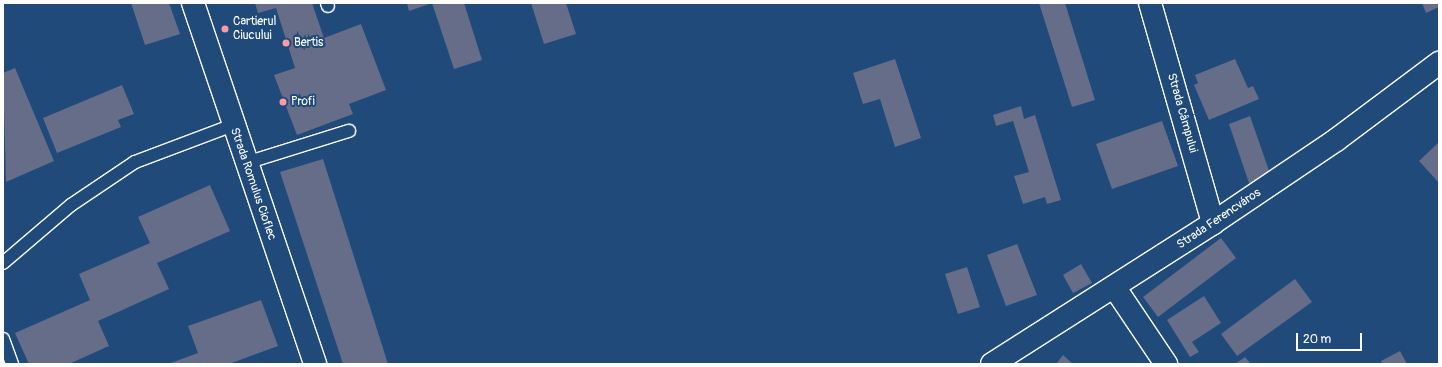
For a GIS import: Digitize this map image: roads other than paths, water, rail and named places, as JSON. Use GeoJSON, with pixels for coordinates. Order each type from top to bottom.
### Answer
{"type":"FeatureCollection","features":[{"type":"Feature","properties":{"kind":"street","name":"Strada Romulus Cioflec"},"geometry":{"type":"LineString","coordinates":[[193,3],[314,364]]}},
{"type":"Feature","properties":{"kind":"street","name":"Strada Câmpului"},"geometry":{"type":"LineString","coordinates":[[1150,3],[1213,223]]}},
{"type":"Feature","properties":{"kind":"street","name":"Strada Ferencváros"},"geometry":{"type":"LineString","coordinates":[[992,364],[1115,288],[1213,223],[1336,140],[1439,63]]}},
{"type":"Feature","properties":{"kind":"street"},"geometry":{"type":"LineString","coordinates":[[1115,288],[1166,364]]}},
{"type":"Feature","properties":{"kind":"lane"},"geometry":{"type":"LineString","coordinates":[[3,263],[71,205],[135,162],[233,125]]}},
{"type":"Feature","properties":{"kind":"lane"},"geometry":{"type":"LineString","coordinates":[[246,163],[349,131]]}},
{"type":"Feature","properties":{"kind":"lane"},"geometry":{"type":"LineString","coordinates":[[3,339],[12,364]]}},
{"type":"Feature","properties":{"kind":"place","name":"Cartierul Ciucului"},"geometry":{"type":"Point","coordinates":[225,29]}},
{"type":"Feature","properties":{"kind":"place","name":"Bertis"},"geometry":{"type":"Point","coordinates":[286,43]}},
{"type":"Feature","properties":{"kind":"place","name":"Profi"},"geometry":{"type":"Point","coordinates":[283,102]}}]}
